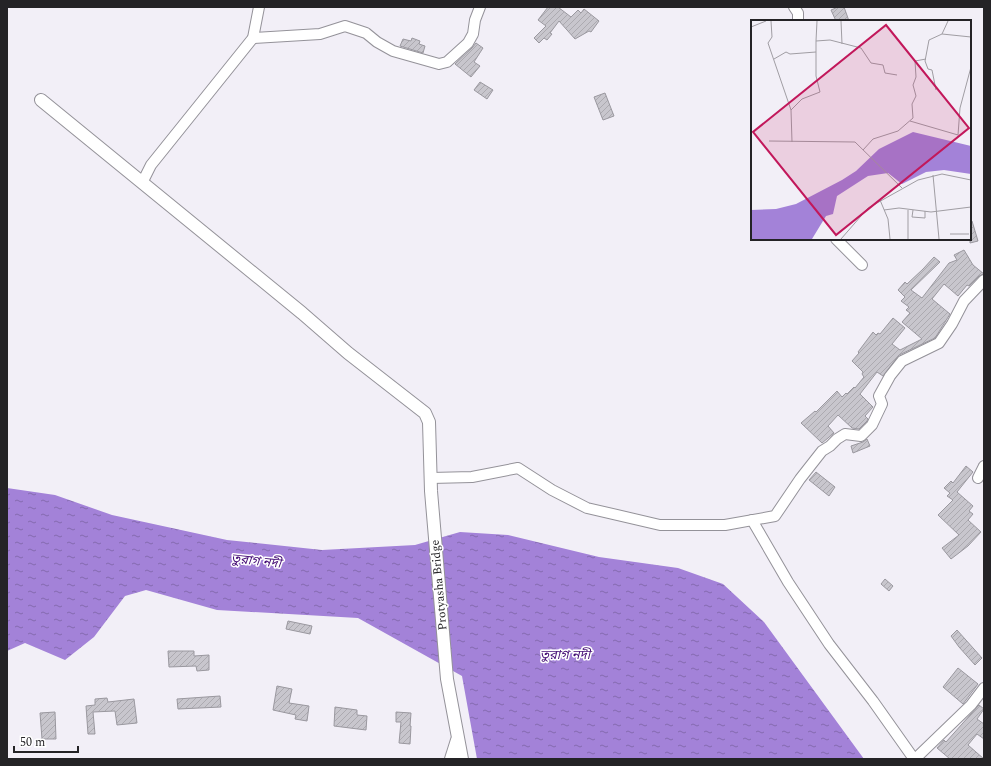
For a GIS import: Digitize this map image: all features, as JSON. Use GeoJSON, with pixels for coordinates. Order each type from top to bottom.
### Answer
{"type":"FeatureCollection","features":[{"type":"Feature","properties":{"kind":"street"},"geometry":{"type":"LineString","coordinates":[[142,183],[151,165],[253,38],[259,7]]}},
{"type":"Feature","properties":{"kind":"street"},"geometry":{"type":"LineString","coordinates":[[253,38],[320,34],[345,26],[366,33],[377,42],[393,51],[440,64],[448,62],[468,42],[473,34],[475,20],[480,7]]}},
{"type":"Feature","properties":{"kind":"street"},"geometry":{"type":"LineString","coordinates":[[794,7],[798,12],[798,20]]}},
{"type":"Feature","properties":{"kind":"street","name":"Protyasha Bridge"},"geometry":{"type":"LineString","coordinates":[[40,100],[302,313],[348,353],[425,413],[429,422],[431,491],[447,679],[462,759]]}},
{"type":"Feature","properties":{"kind":"street"},"geometry":{"type":"LineString","coordinates":[[837,240],[862,265]]}},
{"type":"Feature","properties":{"kind":"street"},"geometry":{"type":"LineString","coordinates":[[431,478],[472,477],[518,468],[552,490],[587,508],[660,525],[725,525],[775,516],[822,451],[845,434],[861,436],[869,428],[882,404],[879,396],[894,369],[902,361],[939,343],[952,324],[964,301],[984,280]]}},
{"type":"Feature","properties":{"kind":"street"},"geometry":{"type":"LineString","coordinates":[[978,478],[984,466]]}},
{"type":"Feature","properties":{"kind":"street"},"geometry":{"type":"LineString","coordinates":[[752,520],[788,582],[830,644],[915,759],[971,705],[984,688]]}},
{"type":"Feature","properties":{"kind":"street"},"geometry":{"type":"LineString","coordinates":[[451,759],[458,739]]}},
{"type":"Feature","properties":{"kind":"water","name":"তুরাগ নদী"},"geometry":{"type":"Polygon","coordinates":[[[7,488],[55,495],[112,515],[227,540],[322,550],[415,545],[460,532],[508,535],[599,557],[678,568],[723,584],[764,622],[864,759],[477,759],[462,676],[358,618],[217,610],[146,590],[125,596],[94,637],[65,660],[25,643],[7,651],[7,488]]]}},
{"type":"Feature","properties":{"kind":"building"},"geometry":{"type":"Polygon","coordinates":[[[548,7],[558,7],[571,17],[578,10],[581,13],[584,9],[599,21],[591,32],[589,31],[575,39],[559,21],[550,33],[552,34],[547,40],[544,38],[539,43],[534,38],[546,26],[538,20],[548,7]]]}},
{"type":"Feature","properties":{"kind":"building"},"geometry":{"type":"Polygon","coordinates":[[[838,7],[844,7],[849,20],[836,20],[831,10],[838,7]]]}},
{"type":"Feature","properties":{"kind":"building"},"geometry":{"type":"Polygon","coordinates":[[[412,38],[420,41],[419,44],[425,46],[423,53],[400,46],[403,39],[411,41],[412,38]]]}},
{"type":"Feature","properties":{"kind":"building"},"geometry":{"type":"Polygon","coordinates":[[[476,43],[483,48],[474,62],[480,66],[471,77],[455,64],[476,43]]]}},
{"type":"Feature","properties":{"kind":"building"},"geometry":{"type":"Polygon","coordinates":[[[480,82],[493,90],[487,99],[474,90],[480,82]]]}},
{"type":"Feature","properties":{"kind":"building"},"geometry":{"type":"Polygon","coordinates":[[[605,93],[614,116],[603,120],[594,97],[605,93]]]}},
{"type":"Feature","properties":{"kind":"building"},"geometry":{"type":"Polygon","coordinates":[[[971,221],[972,221],[978,241],[970,243],[971,221]]]}},
{"type":"Feature","properties":{"kind":"building"},"geometry":{"type":"Polygon","coordinates":[[[964,250],[973,265],[984,274],[979,276],[969,286],[967,285],[958,296],[944,284],[932,299],[950,314],[935,338],[899,355],[883,376],[877,372],[860,394],[873,407],[865,416],[868,419],[867,421],[859,429],[852,428],[838,415],[828,426],[834,433],[822,443],[801,423],[815,411],[816,412],[837,391],[842,397],[854,387],[855,388],[864,377],[862,374],[863,372],[852,361],[873,332],[876,335],[878,333],[880,334],[893,318],[905,328],[892,344],[900,350],[922,339],[902,322],[910,313],[906,310],[909,307],[901,301],[905,297],[898,290],[905,282],[907,284],[934,257],[940,262],[911,290],[922,298],[949,263],[957,260],[954,255],[964,250]]]}},
{"type":"Feature","properties":{"kind":"building"},"geometry":{"type":"Polygon","coordinates":[[[867,439],[870,446],[853,453],[851,446],[867,439]]]}},
{"type":"Feature","properties":{"kind":"building"},"geometry":{"type":"Polygon","coordinates":[[[966,466],[973,472],[957,492],[973,506],[969,511],[973,514],[968,520],[981,532],[968,546],[951,559],[942,548],[959,535],[938,515],[953,500],[947,496],[950,493],[944,488],[951,481],[953,483],[966,466]]]}},
{"type":"Feature","properties":{"kind":"building"},"geometry":{"type":"Polygon","coordinates":[[[816,472],[835,487],[829,496],[809,480],[816,472]]]}},
{"type":"Feature","properties":{"kind":"building"},"geometry":{"type":"Polygon","coordinates":[[[885,579],[893,586],[889,591],[881,584],[885,579]]]}},
{"type":"Feature","properties":{"kind":"building"},"geometry":{"type":"Polygon","coordinates":[[[288,621],[312,626],[310,634],[286,629],[288,621]]]}},
{"type":"Feature","properties":{"kind":"building"},"geometry":{"type":"Polygon","coordinates":[[[957,630],[982,658],[975,665],[951,636],[957,630]]]}},
{"type":"Feature","properties":{"kind":"building"},"geometry":{"type":"Polygon","coordinates":[[[168,651],[194,651],[194,656],[209,655],[209,670],[197,671],[196,666],[169,667],[168,651]]]}},
{"type":"Feature","properties":{"kind":"building"},"geometry":{"type":"Polygon","coordinates":[[[958,668],[978,684],[963,704],[943,687],[958,668]]]}},
{"type":"Feature","properties":{"kind":"building"},"geometry":{"type":"Polygon","coordinates":[[[277,686],[292,689],[289,703],[309,706],[307,721],[295,719],[296,715],[273,710],[277,686]]]}},
{"type":"Feature","properties":{"kind":"building"},"geometry":{"type":"Polygon","coordinates":[[[220,696],[221,707],[178,709],[177,699],[220,696]]]}},
{"type":"Feature","properties":{"kind":"building"},"geometry":{"type":"Polygon","coordinates":[[[107,698],[108,702],[134,699],[137,723],[117,725],[115,711],[93,712],[95,734],[88,734],[86,706],[95,705],[95,699],[107,698]]]}},
{"type":"Feature","properties":{"kind":"building"},"geometry":{"type":"Polygon","coordinates":[[[979,705],[984,709],[977,719],[984,724],[984,739],[977,734],[968,745],[984,759],[950,759],[937,748],[944,740],[946,742],[979,705]]]}},
{"type":"Feature","properties":{"kind":"building"},"geometry":{"type":"Polygon","coordinates":[[[335,707],[357,710],[357,715],[367,716],[366,730],[334,726],[335,707]]]}},
{"type":"Feature","properties":{"kind":"building"},"geometry":{"type":"Polygon","coordinates":[[[55,712],[56,739],[42,739],[40,713],[55,712]]]}},
{"type":"Feature","properties":{"kind":"building"},"geometry":{"type":"Polygon","coordinates":[[[396,712],[411,713],[410,744],[399,743],[401,722],[396,722],[396,712]]]}}]}
